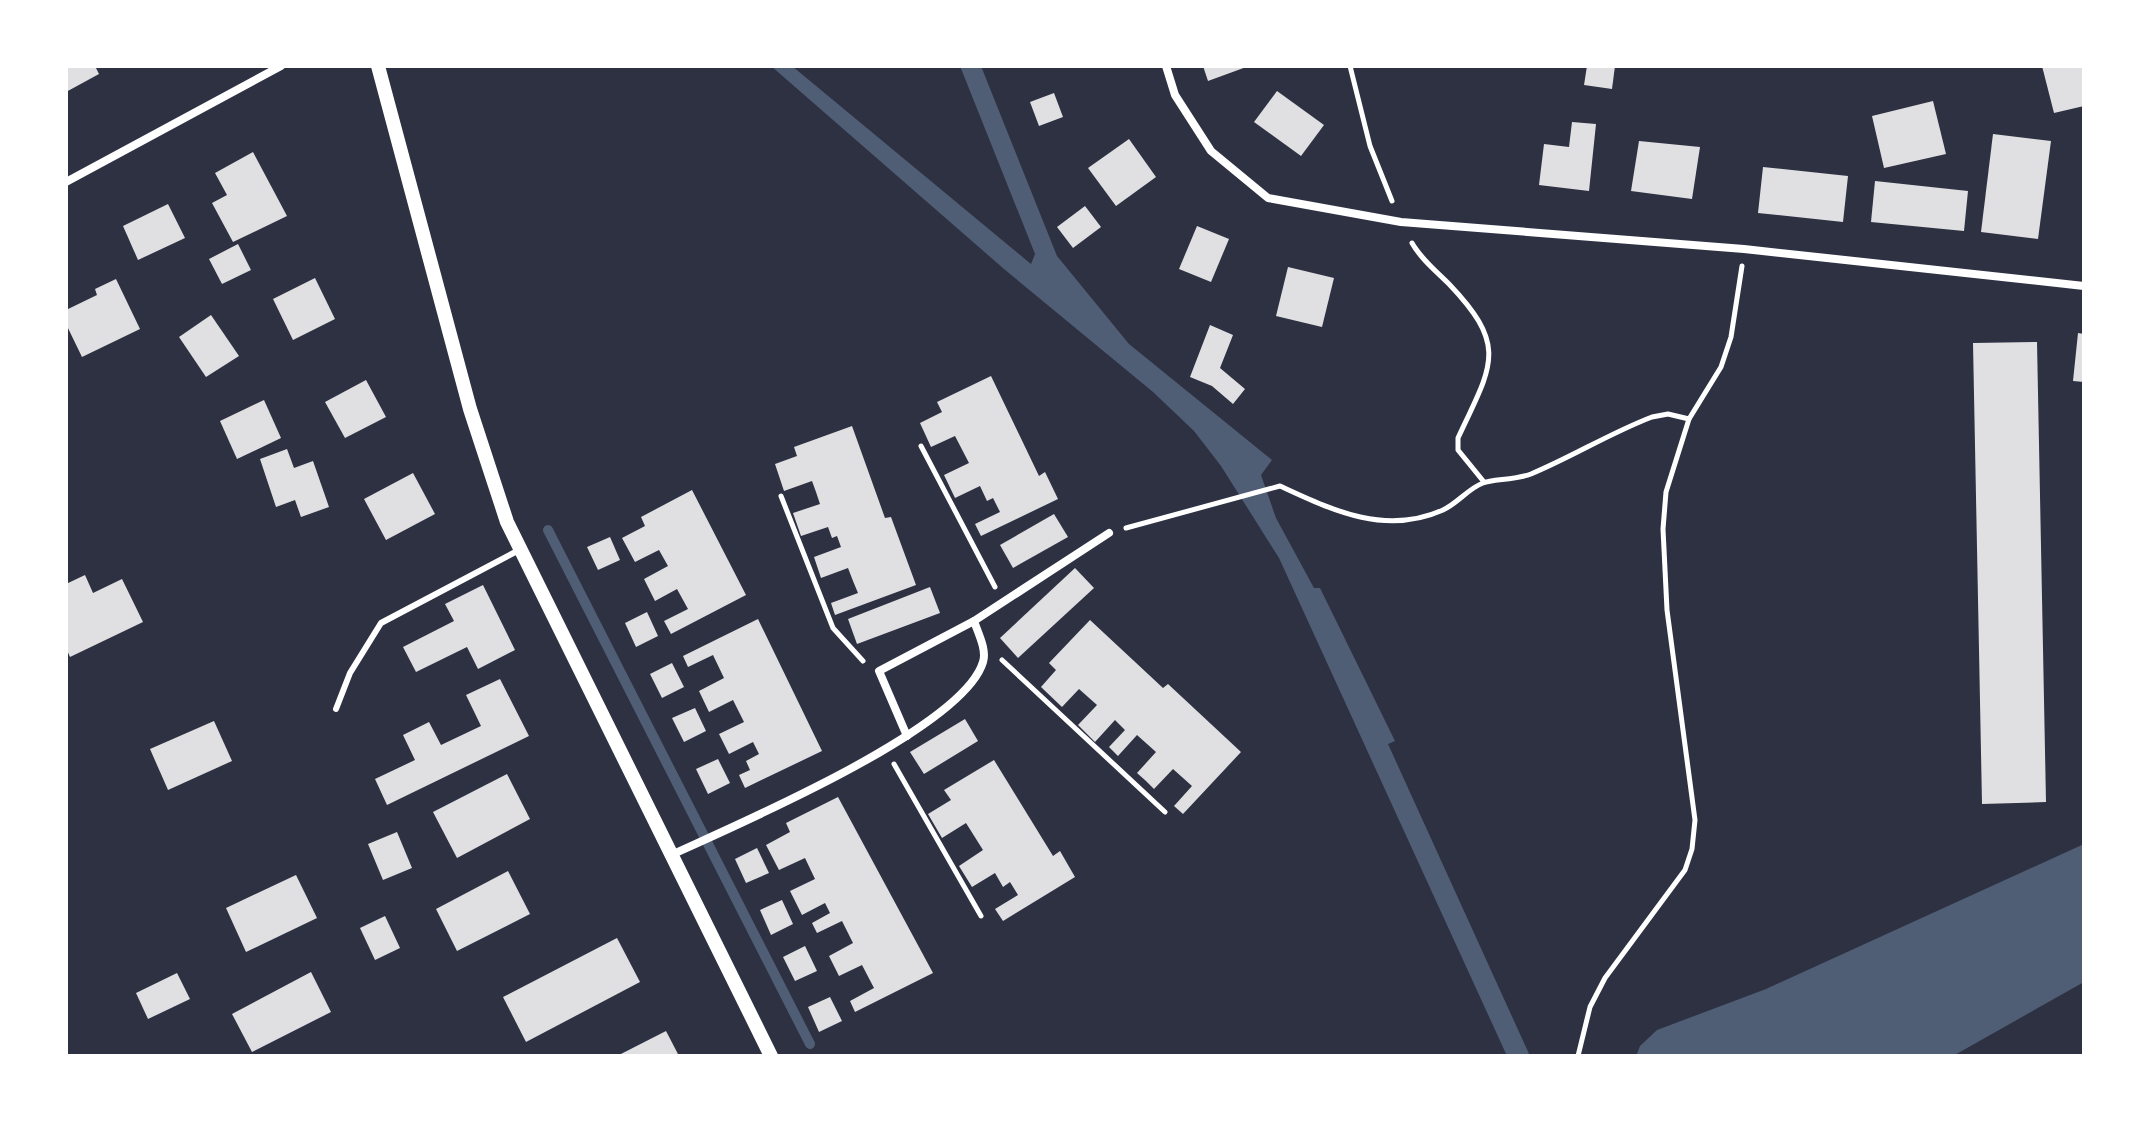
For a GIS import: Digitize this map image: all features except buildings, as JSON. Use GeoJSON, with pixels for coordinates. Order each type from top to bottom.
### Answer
{"type":"FeatureCollection","features":[{"type":"Feature","properties":{"kind":"street"},"geometry":{"type":"LineString","coordinates":[[66,182],[281,66]]}},
{"type":"Feature","properties":{"kind":"street"},"geometry":{"type":"LineString","coordinates":[[378,66],[470,409],[507,522],[771,1056]]}},
{"type":"Feature","properties":{"kind":"street"},"geometry":{"type":"LineString","coordinates":[[1166,66],[1175,95],[1211,151],[1268,198],[1401,222],[1744,249],[2084,286]]}},
{"type":"Feature","properties":{"kind":"street"},"geometry":{"type":"LineString","coordinates":[[907,736],[879,671],[1004,603],[1109,533]]}},
{"type":"Feature","properties":{"kind":"street"},"geometry":{"type":"LineString","coordinates":[[671,855],[886,752],[950,704],[973,679],[983,662],[984,649],[974,621]]}},
{"type":"Feature","properties":{"kind":"lane"},"geometry":{"type":"LineString","coordinates":[[336,709],[350,673],[381,623],[521,549]]}},
{"type":"Feature","properties":{"kind":"path"},"geometry":{"type":"LineString","coordinates":[[1350,66],[1370,146],[1392,201]]}},
{"type":"Feature","properties":{"kind":"path"},"geometry":{"type":"LineString","coordinates":[[1409,235],[1417,252],[1471,308],[1490,341],[1488,364],[1458,438],[1458,450],[1484,482]]}},
{"type":"Feature","properties":{"kind":"path"},"geometry":{"type":"LineString","coordinates":[[1578,1056],[1590,1007],[1605,978],[1685,870],[1692,849],[1695,820],[1667,610],[1663,529],[1666,492],[1689,419],[1721,367],[1731,337],[1744,249]]}},
{"type":"Feature","properties":{"kind":"path"},"geometry":{"type":"LineString","coordinates":[[1109,533],[1280,486],[1333,511],[1385,522],[1415,519],[1443,510],[1484,482],[1504,482],[1530,474],[1652,417],[1668,414],[1689,419]]}},
{"type":"Feature","properties":{"kind":"path"},"geometry":{"type":"LineString","coordinates":[[921,446],[1004,603]]}},
{"type":"Feature","properties":{"kind":"path"},"geometry":{"type":"LineString","coordinates":[[781,496],[833,628],[845,645],[879,671]]}},
{"type":"Feature","properties":{"kind":"path"},"geometry":{"type":"LineString","coordinates":[[984,649],[1020,675],[1165,812]]}},
{"type":"Feature","properties":{"kind":"path"},"geometry":{"type":"LineString","coordinates":[[886,752],[981,916]]}},
{"type":"Feature","properties":{"kind":"water"},"geometry":{"type":"Polygon","coordinates":[[[771,66],[792,66],[1031,264],[1035,254],[960,66],[981,66],[1057,256],[1129,344],[1272,460],[1261,475],[1276,518],[1314,588],[1320,588],[1395,741],[1388,744],[1530,1056],[1507,1056],[1279,558],[1221,466],[1194,431],[1153,392],[1004,269],[771,66]]]}},
{"type":"Feature","properties":{"kind":"water"},"geometry":{"type":"Polygon","coordinates":[[[2084,844],[2084,982],[1953,1056],[1636,1056],[1640,1046],[1657,1030],[1766,989],[2084,844]]]}},
{"type":"Feature","properties":{"kind":"waterway"},"geometry":{"type":"LineString","coordinates":[[548,530],[810,1044]]}}]}
